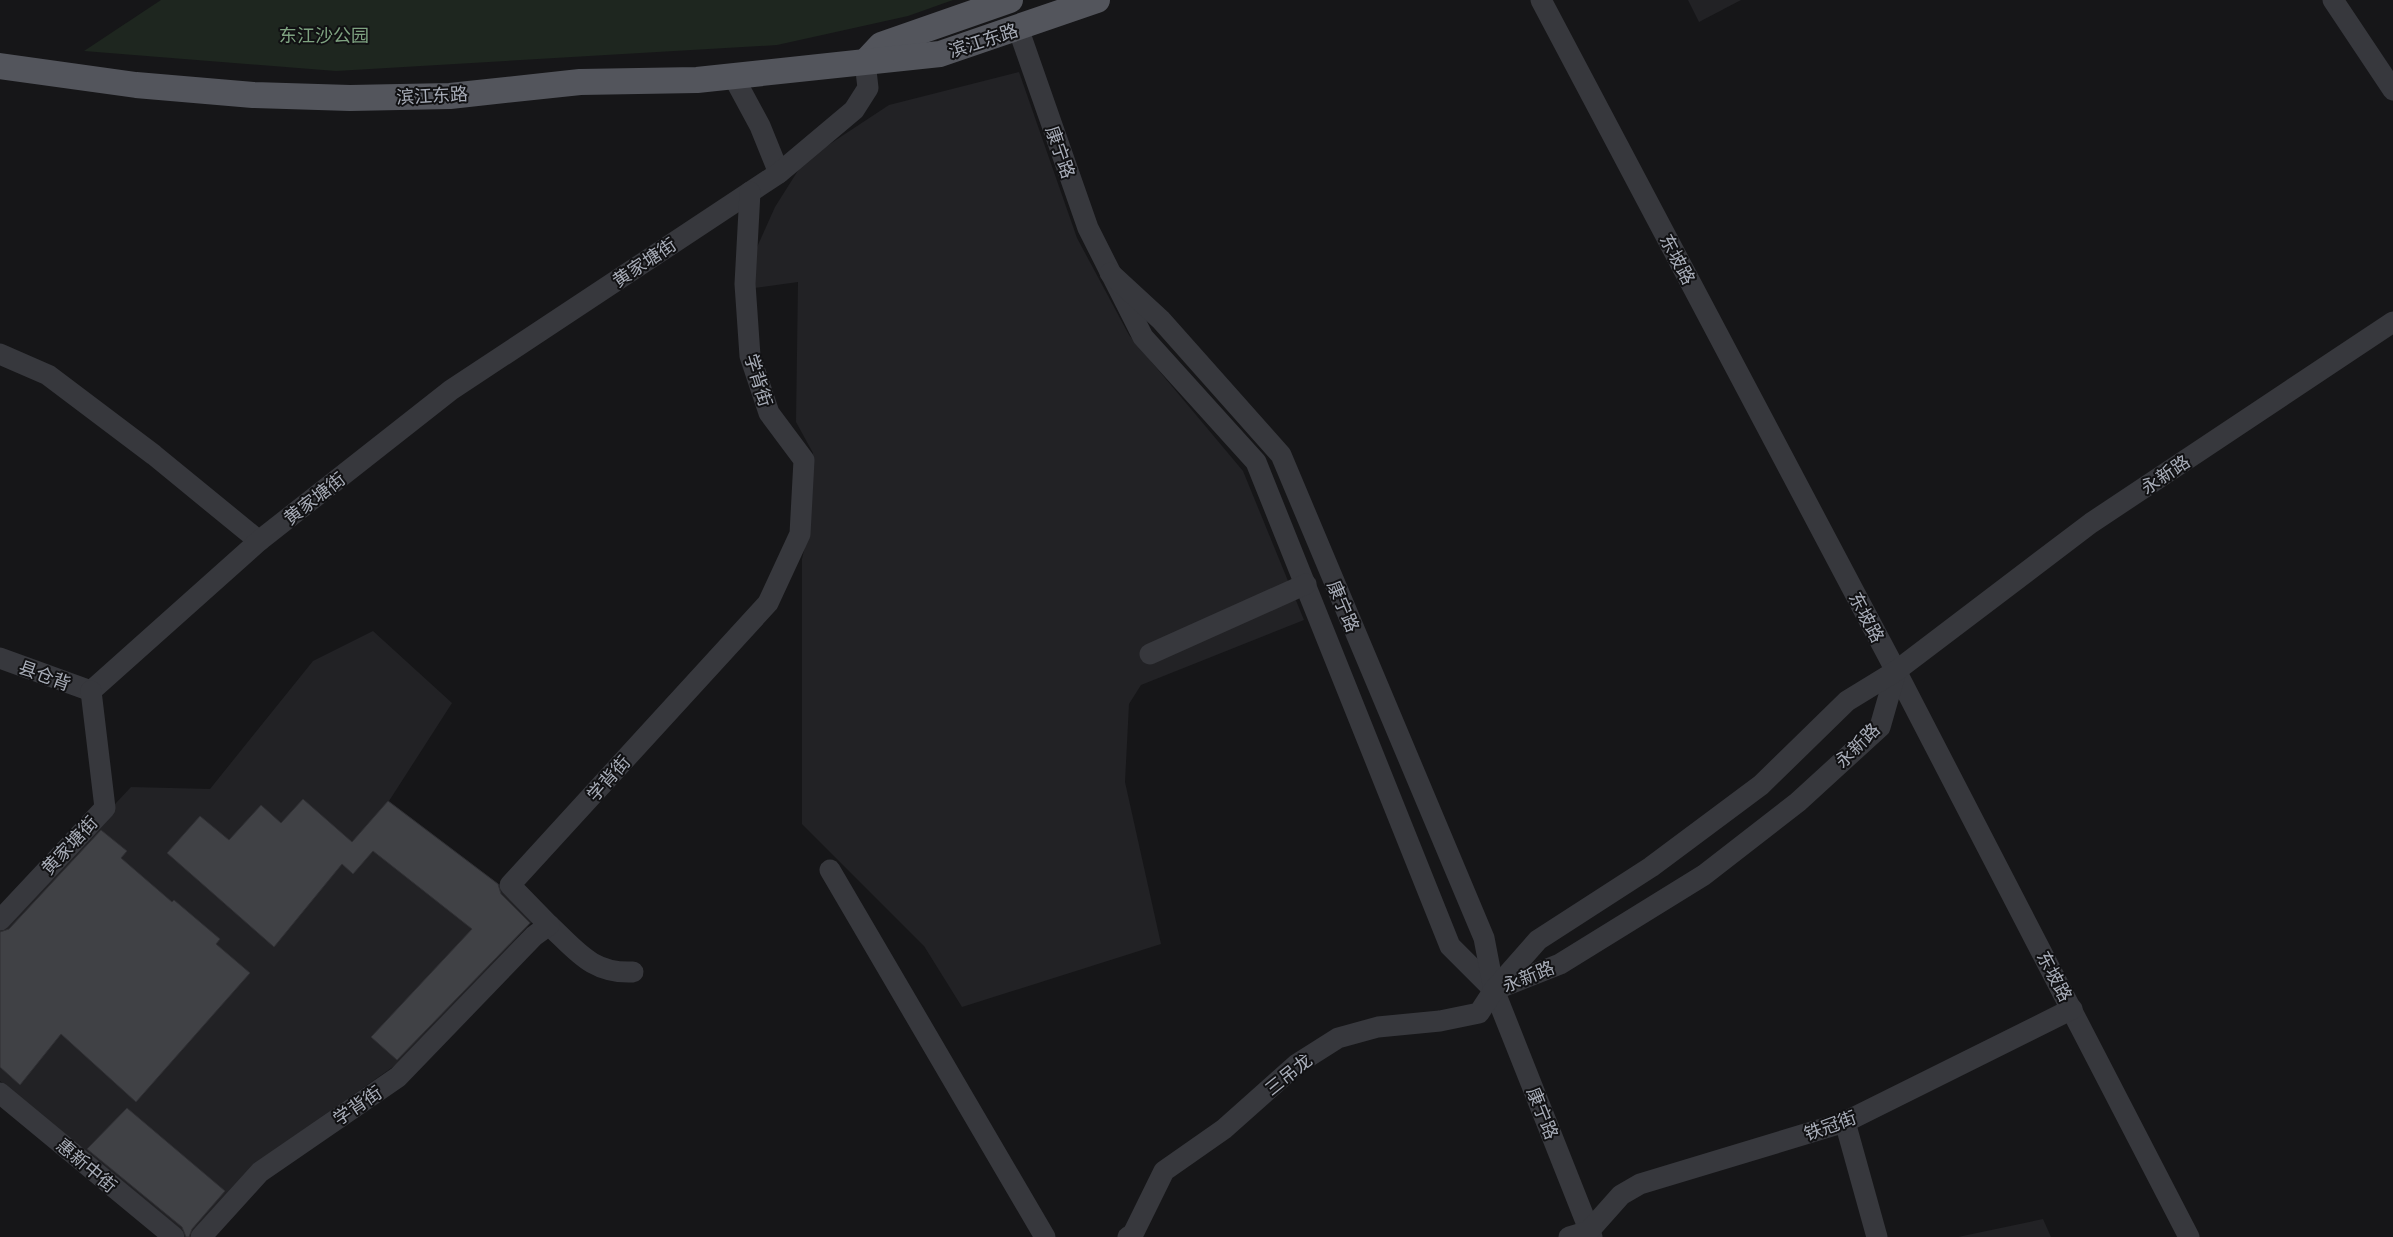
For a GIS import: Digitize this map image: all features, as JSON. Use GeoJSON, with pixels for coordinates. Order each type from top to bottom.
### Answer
{"type":"FeatureCollection","features":[{"type":"Feature","properties":{"kind":"main road","name":"滨江东路"},"geometry":{"type":"LineString","coordinates":[[864,62],[881,45],[1010,0]]}},
{"type":"Feature","properties":{"kind":"main road","name":"滨江东路"},"geometry":{"type":"LineString","coordinates":[[0,66],[136,86],[253,95],[350,98],[450,96],[580,82],[697,80],[940,54],[1097,0]]}},
{"type":"Feature","properties":{"kind":"street","name":"东坡路"},"geometry":{"type":"LineString","coordinates":[[1541,0],[1896,671],[2189,1237]]}},
{"type":"Feature","properties":{"kind":"street"},"geometry":{"type":"LineString","coordinates":[[2333,0],[2393,90]]}},
{"type":"Feature","properties":{"kind":"street","name":"康宁路"},"geometry":{"type":"LineString","coordinates":[[1018,28],[1088,228],[1110,274],[1143,337],[1256,462],[1450,946],[1494,990]]}},
{"type":"Feature","properties":{"kind":"street","name":"黄家塘街"},"geometry":{"type":"LineString","coordinates":[[0,920],[105,808],[91,692],[259,541],[451,390],[778,173],[854,110],[868,88],[864,62]]}},
{"type":"Feature","properties":{"kind":"street"},"geometry":{"type":"LineString","coordinates":[[733,76],[760,126],[778,173]]}},
{"type":"Feature","properties":{"kind":"street","name":"学背街"},"geometry":{"type":"LineString","coordinates":[[201,1237],[260,1172],[398,1077],[534,936],[549,925],[510,885],[768,603],[800,534],[804,460],[769,414],[750,356],[745,284],[750,192]]}},
{"type":"Feature","properties":{"kind":"street","name":"康宁路"},"geometry":{"type":"LineString","coordinates":[[1110,274],[1161,320],[1281,455],[1484,938],[1494,990],[1583,1235]]}},
{"type":"Feature","properties":{"kind":"street","name":"永新路"},"geometry":{"type":"LineString","coordinates":[[1494,990],[1538,940],[1651,867],[1761,785],[1848,701],[1896,671],[2090,523],[2393,322]]}},
{"type":"Feature","properties":{"kind":"street"},"geometry":{"type":"LineString","coordinates":[[0,354],[48,375],[154,455],[259,541]]}},
{"type":"Feature","properties":{"kind":"street"},"geometry":{"type":"LineString","coordinates":[[1150,654],[1306,584]]}},
{"type":"Feature","properties":{"kind":"street","name":"县仓背"},"geometry":{"type":"LineString","coordinates":[[0,658],[91,692]]}},
{"type":"Feature","properties":{"kind":"street","name":"永新路"},"geometry":{"type":"LineString","coordinates":[[1494,990],[1560,964],[1704,875],[1798,802],[1880,727],[1896,671]]}},
{"type":"Feature","properties":{"kind":"street"},"geometry":{"type":"LineString","coordinates":[[830,870],[1040,1235]]}},
{"type":"Feature","properties":{"kind":"street"},"geometry":{"type":"LineString","coordinates":[[549,925],[593,965],[616,973],[633,972]]}},
{"type":"Feature","properties":{"kind":"street","name":"三吊龙"},"geometry":{"type":"LineString","coordinates":[[1128,1237],[1133,1234],[1164,1171],[1224,1129],[1297,1064],[1338,1038],[1378,1027],[1440,1021],[1479,1013],[1494,990]]}},
{"type":"Feature","properties":{"kind":"street","name":"铁冠街"},"geometry":{"type":"LineString","coordinates":[[1583,1235],[1621,1195],[1640,1184],[1845,1122],[2072,1009]]}},
{"type":"Feature","properties":{"kind":"street","name":"惠新中街"},"geometry":{"type":"LineString","coordinates":[[0,1093],[174,1237]]}},
{"type":"Feature","properties":{"kind":"street"},"geometry":{"type":"LineString","coordinates":[[1845,1122],[1877,1237]]}},
{"type":"Feature","properties":{"kind":"shaded area"},"geometry":{"type":"Polygon","coordinates":[[[1688,0],[1741,0],[1699,22],[1688,0]]]}},
{"type":"Feature","properties":{"kind":"shaded area"},"geometry":{"type":"Polygon","coordinates":[[[1019,72],[1077,238],[1129,335],[1243,471],[1304,620],[1141,685],[1129,704],[1125,782],[1161,944],[962,1007],[924,946],[802,824],[802,559],[808,534],[813,453],[796,422],[798,282],[754,288],[754,254],[775,207],[804,161],[889,105],[1019,72]]]}},
{"type":"Feature","properties":{"kind":"shaded area"},"geometry":{"type":"Polygon","coordinates":[[[373,631],[452,703],[389,801],[508,891],[534,920],[400,1062],[257,1162],[192,1237],[186,1237],[0,1081],[0,927],[131,787],[210,789],[313,661],[373,631]]]}},
{"type":"Feature","properties":{"kind":"shaded area"},"geometry":{"type":"Polygon","coordinates":[[[2043,1219],[2051,1237],[1958,1237],[2043,1219]]]}},
{"type":"Feature","properties":{"kind":"green space","name":"东江沙公园"},"geometry":{"type":"Polygon","coordinates":[[[161,0],[953,0],[908,16],[777,45],[336,71],[84,51],[161,0]]]}},
{"type":"Feature","properties":{"kind":"building"},"geometry":{"type":"Polygon","coordinates":[[[303,799],[352,842],[388,801],[498,884],[501,894],[530,923],[397,1060],[371,1037],[472,929],[373,851],[353,874],[342,864],[274,947],[167,853],[200,816],[229,840],[261,805],[281,823],[303,799]]]}},
{"type":"Feature","properties":{"kind":"building"},"geometry":{"type":"Polygon","coordinates":[[[101,830],[127,851],[121,858],[172,902],[174,900],[220,939],[216,944],[250,973],[136,1102],[61,1034],[20,1085],[0,1067],[0,932],[9,929],[101,830]]]}},
{"type":"Feature","properties":{"kind":"building"},"geometry":{"type":"Polygon","coordinates":[[[127,1108],[225,1191],[192,1229],[189,1237],[186,1237],[182,1227],[87,1149],[127,1108]]]}}]}
